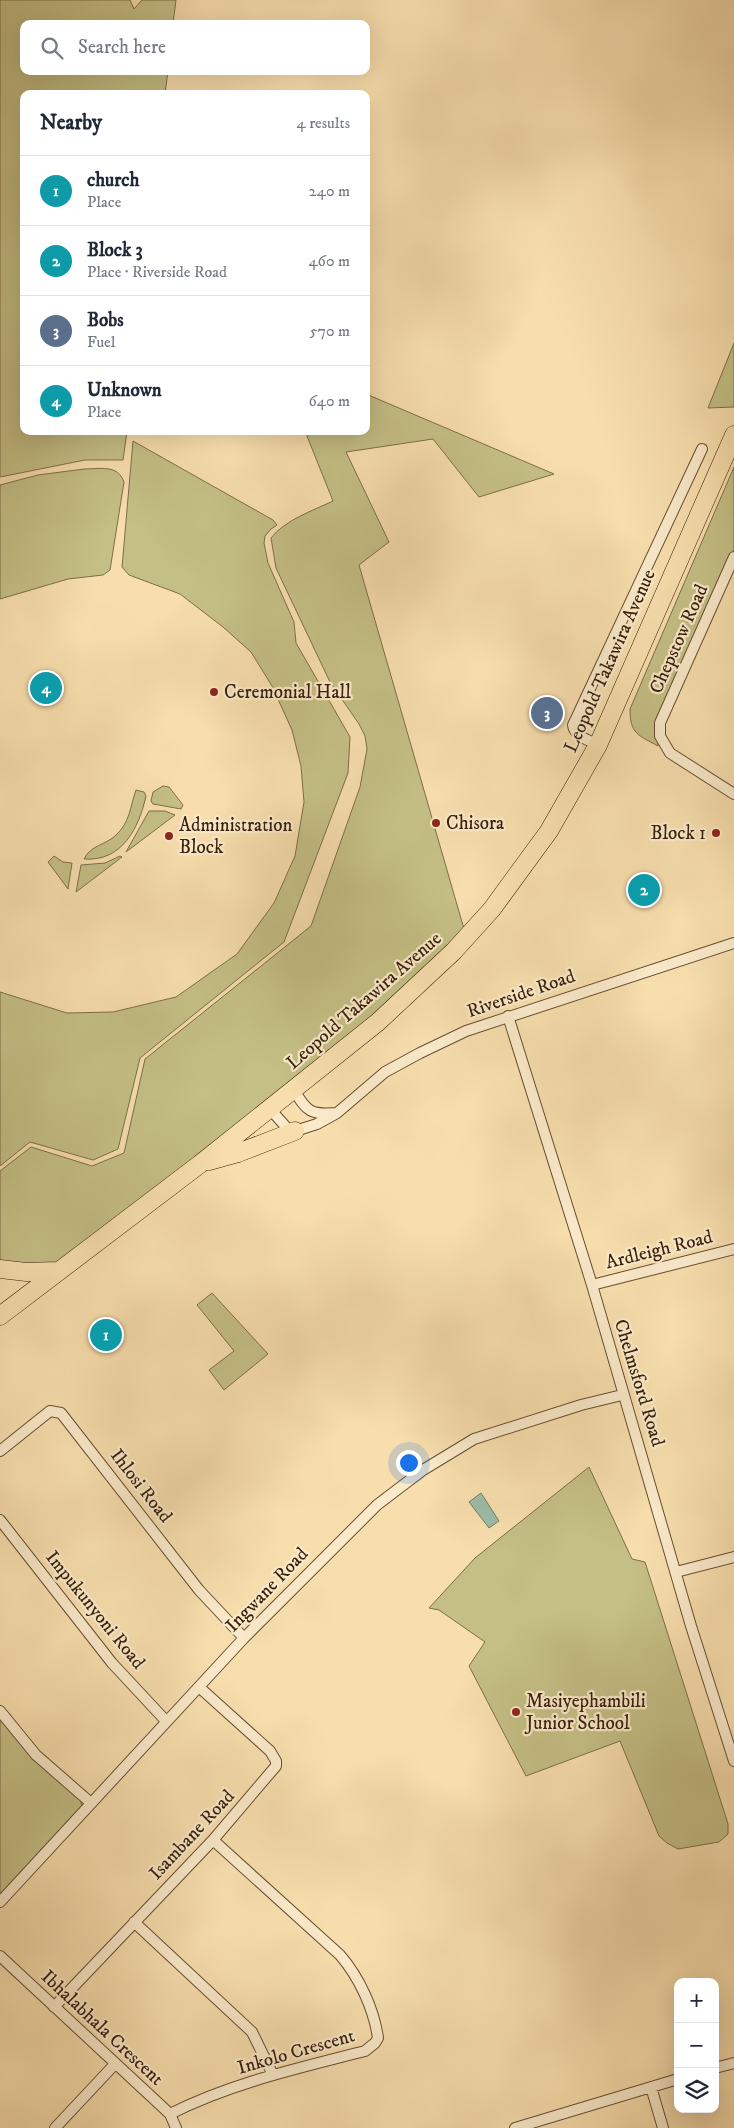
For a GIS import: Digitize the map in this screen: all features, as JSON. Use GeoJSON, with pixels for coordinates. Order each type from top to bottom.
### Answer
{"type":"FeatureCollection","features":[{"type":"Feature","properties":{"kind":"highway","name":"Leopold Takawira Avenue"},"geometry":{"type":"LineString","coordinates":[[0,1316],[200,1164],[418,988],[492,909],[549,831],[598,745],[734,435]]}},
{"type":"Feature","properties":{"kind":"highway"},"geometry":{"type":"LineString","coordinates":[[200,1164],[238,1153],[295,1131]]}},
{"type":"Feature","properties":{"kind":"highway"},"geometry":{"type":"LineString","coordinates":[[0,1268],[26,1272],[57,1271]]}},
{"type":"Feature","properties":{"kind":"street"},"geometry":{"type":"LineString","coordinates":[[598,745],[574,731],[573,725],[702,449]]}},
{"type":"Feature","properties":{"kind":"street","name":"Chepstow Road"},"geometry":{"type":"LineString","coordinates":[[734,557],[660,723],[660,736],[670,754],[734,794]]}},
{"type":"Feature","properties":{"kind":"street","name":"Riverside Road"},"geometry":{"type":"LineString","coordinates":[[295,1131],[317,1124],[337,1113],[361,1091],[403,1062],[466,1031],[734,942]]}},
{"type":"Feature","properties":{"kind":"street","name":"Chelmsford Road"},"geometry":{"type":"LineString","coordinates":[[508,1016],[592,1286],[622,1395],[734,1762]]}},
{"type":"Feature","properties":{"kind":"street"},"geometry":{"type":"LineString","coordinates":[[294,1090],[302,1104],[310,1111],[318,1114],[337,1113]]}},
{"type":"Feature","properties":{"kind":"street"},"geometry":{"type":"LineString","coordinates":[[270,1109],[280,1123],[295,1131]]}},
{"type":"Feature","properties":{"kind":"street","name":"Ardleigh Road"},"geometry":{"type":"LineString","coordinates":[[592,1286],[734,1249]]}},
{"type":"Feature","properties":{"kind":"street","name":"Ingwane Road"},"geometry":{"type":"LineString","coordinates":[[0,1902],[166,1720],[244,1638],[355,1526],[423,1470],[474,1439],[563,1410],[622,1395]]}},
{"type":"Feature","properties":{"kind":"street","name":"Ihlosi Road"},"geometry":{"type":"LineString","coordinates":[[0,1452],[50,1411],[62,1413],[200,1590],[244,1638]]}},
{"type":"Feature","properties":{"kind":"street","name":"Impukunyoni Road"},"geometry":{"type":"LineString","coordinates":[[0,1520],[112,1663],[166,1720]]}},
{"type":"Feature","properties":{"kind":"street"},"geometry":{"type":"LineString","coordinates":[[676,1572],[734,1556]]}},
{"type":"Feature","properties":{"kind":"street","name":"Isambane Road"},"geometry":{"type":"LineString","coordinates":[[54,2007],[213,1840],[273,1772],[276,1761],[270,1751],[199,1687]]}},
{"type":"Feature","properties":{"kind":"street"},"geometry":{"type":"LineString","coordinates":[[0,1711],[36,1756],[91,1803]]}},
{"type":"Feature","properties":{"kind":"street","name":"Inkolo Crescent"},"geometry":{"type":"LineString","coordinates":[[170,2114],[195,2101],[273,2075],[365,2051],[378,2038],[363,1991],[352,1969],[340,1955],[213,1840]]}},
{"type":"Feature","properties":{"kind":"street"},"geometry":{"type":"LineString","coordinates":[[134,1922],[252,2032],[273,2075]]}},
{"type":"Feature","properties":{"kind":"street","name":"Ibhalabhala Crescent"},"geometry":{"type":"LineString","coordinates":[[0,1956],[170,2114],[176,2128]]}},
{"type":"Feature","properties":{"kind":"street"},"geometry":{"type":"LineString","coordinates":[[719,2067],[734,2062]]}},
{"type":"Feature","properties":{"kind":"street"},"geometry":{"type":"LineString","coordinates":[[55,2128],[114,2064]]}},
{"type":"Feature","properties":{"kind":"street"},"geometry":{"type":"LineString","coordinates":[[515,2128],[674,2080]]}},
{"type":"Feature","properties":{"kind":"street"},"geometry":{"type":"LineString","coordinates":[[651,2087],[663,2128]]}},
{"type":"Feature","properties":{"kind":"shaded area"},"geometry":{"type":"Polygon","coordinates":[[[0,0],[130,0],[134,9],[142,0],[176,0],[174,20],[20,20],[20,75],[167,75],[166,90],[20,90],[20,435],[126,435],[123,460],[85,460],[0,477],[0,0]]]}},
{"type":"Feature","properties":{"kind":"shaded area"},"geometry":{"type":"Polygon","coordinates":[[[734,343],[734,407],[708,408],[734,343]]]}},
{"type":"Feature","properties":{"kind":"shaded area"},"geometry":{"type":"Polygon","coordinates":[[[370,396],[554,474],[479,497],[433,439],[346,452],[389,542],[359,565],[464,929],[415,981],[305,1072],[61,1260],[46,1268],[6,1266],[0,1260],[0,1171],[31,1147],[92,1166],[124,1153],[145,1059],[311,926],[360,787],[367,749],[365,736],[359,724],[330,682],[276,568],[271,538],[291,521],[333,501],[307,435],[370,435],[370,396]]]}},
{"type":"Feature","properties":{"kind":"shaded area"},"geometry":{"type":"Polygon","coordinates":[[[133,441],[273,520],[277,525],[265,536],[264,543],[268,563],[294,622],[296,643],[350,737],[348,773],[284,942],[140,1058],[118,1149],[93,1160],[30,1142],[0,1166],[0,992],[67,1013],[113,1012],[176,997],[237,954],[274,903],[295,856],[304,802],[301,766],[292,730],[272,686],[251,652],[223,627],[180,594],[129,575],[122,567],[133,441]]]}},
{"type":"Feature","properties":{"kind":"shaded area"},"geometry":{"type":"Polygon","coordinates":[[[734,467],[734,550],[657,724],[658,746],[636,733],[630,717],[630,709],[734,467]]]}},
{"type":"Feature","properties":{"kind":"shaded area"},"geometry":{"type":"Polygon","coordinates":[[[102,468],[113,470],[121,476],[124,482],[110,570],[103,575],[68,579],[0,599],[0,485],[38,475],[102,468]]]}},
{"type":"Feature","properties":{"kind":"shaded area"},"geometry":{"type":"Polygon","coordinates":[[[163,786],[169,787],[183,805],[181,809],[153,804],[151,801],[153,792],[163,786]]]}},
{"type":"Feature","properties":{"kind":"shaded area"},"geometry":{"type":"Polygon","coordinates":[[[136,790],[144,792],[146,796],[139,820],[127,841],[109,855],[84,859],[90,851],[111,839],[124,826],[136,790]]]}},
{"type":"Feature","properties":{"kind":"shaded area"},"geometry":{"type":"Polygon","coordinates":[[[149,811],[165,811],[175,815],[126,852],[149,811]]]}},
{"type":"Feature","properties":{"kind":"shaded area"},"geometry":{"type":"Polygon","coordinates":[[[54,856],[63,862],[72,863],[68,889],[48,862],[54,856]]]}},
{"type":"Feature","properties":{"kind":"shaded area"},"geometry":{"type":"Polygon","coordinates":[[[120,856],[122,857],[76,892],[81,865],[105,863],[120,856]]]}},
{"type":"Feature","properties":{"kind":"shaded area"},"geometry":{"type":"Polygon","coordinates":[[[212,1293],[268,1354],[224,1390],[209,1370],[234,1351],[197,1305],[212,1293]]]}},
{"type":"Feature","properties":{"kind":"shaded area"},"geometry":{"type":"Polygon","coordinates":[[[589,1467],[632,1559],[645,1562],[728,1824],[728,1834],[719,1842],[678,1849],[659,1836],[620,1741],[526,1776],[469,1666],[485,1642],[439,1610],[429,1608],[475,1558],[589,1467]]]}},
{"type":"Feature","properties":{"kind":"shaded area"},"geometry":{"type":"Polygon","coordinates":[[[481,1493],[499,1521],[489,1528],[469,1502],[481,1493]]]}},
{"type":"Feature","properties":{"kind":"shaded area"},"geometry":{"type":"Polygon","coordinates":[[[0,1716],[79,1796],[82,1806],[0,1897],[0,1716]]]}},
{"type":"Feature","properties":{"kind":"place","name":"Unknown"},"geometry":{"type":"Point","coordinates":[46,688]}},
{"type":"Feature","properties":{"kind":"place","name":"Ceremonial Hall"},"geometry":{"type":"Point","coordinates":[214,692]}},
{"type":"Feature","properties":{"kind":"place","name":"Bobs"},"geometry":{"type":"Point","coordinates":[547,713]}},
{"type":"Feature","properties":{"kind":"place","name":"Chisora"},"geometry":{"type":"Point","coordinates":[436,823]}},
{"type":"Feature","properties":{"kind":"place","name":"Block 1"},"geometry":{"type":"Point","coordinates":[716,833]}},
{"type":"Feature","properties":{"kind":"place","name":"Administration Block"},"geometry":{"type":"Point","coordinates":[169,836]}},
{"type":"Feature","properties":{"kind":"place","name":"Block 3"},"geometry":{"type":"Point","coordinates":[644,890]}},
{"type":"Feature","properties":{"kind":"place","name":"church"},"geometry":{"type":"Point","coordinates":[106,1335]}},
{"type":"Feature","properties":{"kind":"place","name":"Masiyephambili Junior School"},"geometry":{"type":"Point","coordinates":[516,1712]}}]}
